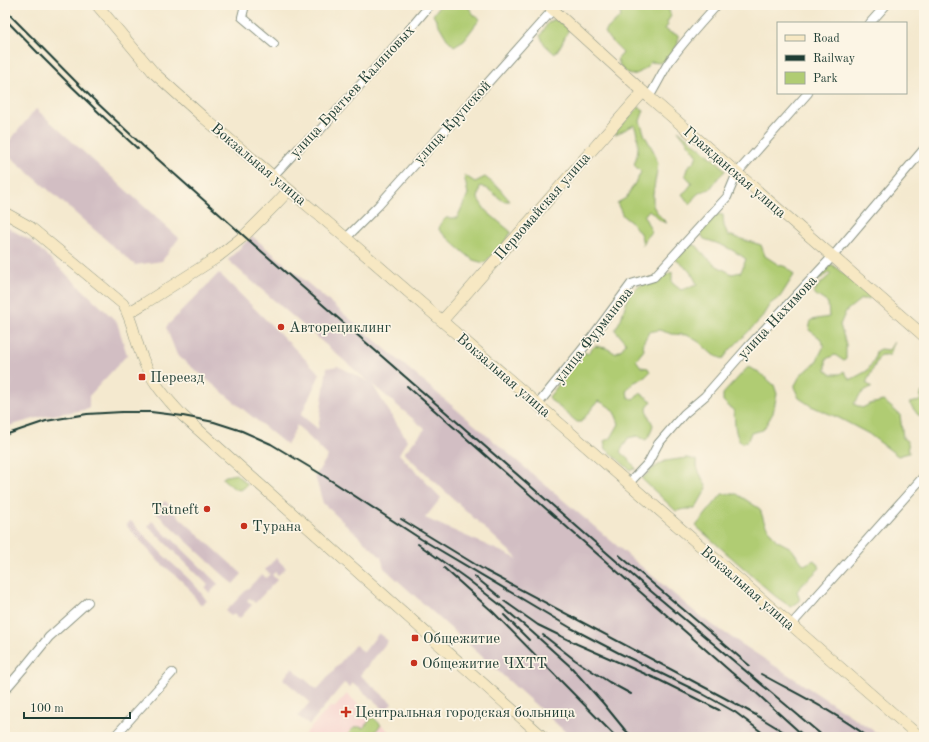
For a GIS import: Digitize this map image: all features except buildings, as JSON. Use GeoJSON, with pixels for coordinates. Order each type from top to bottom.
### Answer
{"type":"FeatureCollection","features":[{"type":"Feature","properties":{"kind":"street","name":"Вокзальная улица"},"geometry":{"type":"LineString","coordinates":[[97,5],[154,73],[203,117],[538,404],[920,737]]}},
{"type":"Feature","properties":{"kind":"street"},"geometry":{"type":"LineString","coordinates":[[245,5],[242,18],[274,44]]}},
{"type":"Feature","properties":{"kind":"street","name":"улица Братьев Каляновых"},"geometry":{"type":"LineString","coordinates":[[273,176],[301,146],[321,129],[430,5]]}},
{"type":"Feature","properties":{"kind":"street","name":"Первомайская улица"},"geometry":{"type":"LineString","coordinates":[[442,321],[657,84],[669,63],[717,5]]}},
{"type":"Feature","properties":{"kind":"street"},"geometry":{"type":"LineString","coordinates":[[871,22],[886,5]]}},
{"type":"Feature","properties":{"kind":"street","name":"Гражданская улица"},"geometry":{"type":"LineString","coordinates":[[553,6],[646,95],[737,172],[924,336]]}},
{"type":"Feature","properties":{"kind":"street","name":"улица Крупской"},"geometry":{"type":"LineString","coordinates":[[346,238],[378,206],[553,6]]}},
{"type":"Feature","properties":{"kind":"street","name":"улица Фурманова"},"geometry":{"type":"LineString","coordinates":[[538,404],[589,340],[630,284],[654,277],[727,197],[737,172],[807,94]]}},
{"type":"Feature","properties":{"kind":"street","name":"улица Нахимова"},"geometry":{"type":"LineString","coordinates":[[629,483],[648,463],[658,444],[684,414],[705,396],[748,347],[833,256],[924,149]]}},
{"type":"Feature","properties":{"kind":"street"},"geometry":{"type":"LineString","coordinates":[[128,313],[216,258],[244,236],[289,190]]}},
{"type":"Feature","properties":{"kind":"street"},"geometry":{"type":"LineString","coordinates":[[5,213],[30,227],[123,304],[128,313],[149,374],[168,401],[543,737]]}},
{"type":"Feature","properties":{"kind":"street"},"geometry":{"type":"LineString","coordinates":[[791,625],[924,476]]}},
{"type":"Feature","properties":{"kind":"street"},"geometry":{"type":"LineString","coordinates":[[5,690],[49,637],[88,602]]}},
{"type":"Feature","properties":{"kind":"street"},"geometry":{"type":"LineString","coordinates":[[114,737],[172,673]]}},
{"type":"Feature","properties":{"kind":"shaded area"},"geometry":{"type":"Polygon","coordinates":[[[36,109],[179,238],[162,261],[135,265],[5,152],[5,146],[36,109]]]}},
{"type":"Feature","properties":{"kind":"shaded area"},"geometry":{"type":"Polygon","coordinates":[[[5,226],[31,241],[117,322],[127,355],[89,396],[89,409],[41,417],[5,428],[5,226]]]}},
{"type":"Feature","properties":{"kind":"shaded area"},"geometry":{"type":"Polygon","coordinates":[[[252,236],[702,618],[883,737],[571,737],[384,568],[381,557],[323,503],[315,476],[328,456],[297,425],[287,445],[177,355],[166,327],[219,273],[320,374],[301,415],[318,429],[327,368],[338,366],[369,382],[228,260],[252,236]],[[372,384],[407,440],[399,454],[441,498],[425,518],[518,559],[404,453],[425,429],[372,384]]]}},
{"type":"Feature","properties":{"kind":"shaded area"},"geometry":{"type":"Polygon","coordinates":[[[165,501],[169,505],[168,507],[242,574],[233,584],[155,512],[165,501]]]}},
{"type":"Feature","properties":{"kind":"shaded area"},"geometry":{"type":"Polygon","coordinates":[[[131,521],[163,555],[190,580],[207,601],[200,605],[188,587],[159,562],[126,525],[131,521]]]}},
{"type":"Feature","properties":{"kind":"shaded area"},"geometry":{"type":"Polygon","coordinates":[[[152,521],[218,584],[210,593],[205,588],[208,585],[148,526],[152,521]]]}},
{"type":"Feature","properties":{"kind":"shaded area"},"geometry":{"type":"Polygon","coordinates":[[[276,558],[286,568],[278,575],[275,572],[272,575],[277,580],[255,603],[250,598],[247,600],[252,605],[239,619],[234,614],[231,616],[226,611],[262,574],[266,578],[270,574],[265,570],[276,558]]]}},
{"type":"Feature","properties":{"kind":"shaded area"},"geometry":{"type":"Polygon","coordinates":[[[379,633],[388,641],[360,675],[392,703],[386,711],[353,683],[350,687],[344,683],[309,725],[298,716],[310,702],[283,679],[292,668],[317,690],[355,645],[364,652],[379,633]]]}},
{"type":"Feature","properties":{"kind":"shaded area","name":"Центральная городская больница"},"geometry":{"type":"Polygon","coordinates":[[[347,694],[395,737],[302,737],[330,707],[335,707],[347,694]]]}},
{"type":"Feature","properties":{"kind":"green space"},"geometry":{"type":"Polygon","coordinates":[[[440,5],[470,5],[469,8],[475,16],[480,19],[464,40],[454,46],[447,39],[433,15],[440,5]]]}},
{"type":"Feature","properties":{"kind":"green space"},"geometry":{"type":"Polygon","coordinates":[[[618,5],[667,5],[671,16],[665,29],[678,35],[678,44],[665,61],[660,63],[651,62],[638,73],[631,75],[622,69],[617,60],[623,53],[609,39],[605,32],[621,17],[618,5]]]}},
{"type":"Feature","properties":{"kind":"green space"},"geometry":{"type":"Polygon","coordinates":[[[555,19],[569,29],[555,54],[545,45],[540,36],[548,23],[555,19]]]}},
{"type":"Feature","properties":{"kind":"green space"},"geometry":{"type":"Polygon","coordinates":[[[639,107],[644,110],[640,121],[658,164],[653,194],[653,206],[667,223],[661,221],[649,210],[644,216],[652,232],[647,236],[643,245],[641,235],[633,224],[623,216],[617,203],[626,198],[641,172],[634,165],[638,145],[634,125],[615,135],[618,129],[639,107]]]}},
{"type":"Feature","properties":{"kind":"green space"},"geometry":{"type":"Polygon","coordinates":[[[678,130],[721,165],[725,171],[710,189],[700,192],[690,205],[682,194],[692,183],[685,175],[688,166],[694,162],[697,155],[678,130]]]}},
{"type":"Feature","properties":{"kind":"green space"},"geometry":{"type":"Polygon","coordinates":[[[464,175],[475,182],[485,177],[498,187],[510,201],[503,201],[488,189],[480,186],[478,199],[486,211],[511,232],[501,247],[484,263],[473,260],[439,230],[440,224],[446,218],[457,218],[468,194],[464,175]]]}},
{"type":"Feature","properties":{"kind":"green space"},"geometry":{"type":"Polygon","coordinates":[[[717,214],[723,215],[724,226],[728,235],[761,245],[765,256],[779,265],[787,267],[794,275],[780,297],[770,304],[760,320],[723,359],[712,354],[699,342],[687,335],[672,334],[659,330],[649,332],[643,343],[644,350],[636,360],[641,367],[648,368],[650,372],[645,377],[633,383],[627,390],[628,397],[633,399],[640,393],[652,401],[647,408],[648,415],[653,425],[646,440],[637,436],[628,438],[620,452],[636,469],[630,470],[606,449],[604,441],[611,438],[619,424],[614,412],[609,407],[598,401],[581,422],[577,422],[549,397],[583,353],[588,353],[595,346],[606,348],[615,353],[622,349],[626,343],[615,330],[621,319],[628,296],[637,287],[672,272],[672,283],[681,290],[697,285],[691,273],[675,259],[690,244],[697,246],[705,256],[717,266],[732,274],[741,272],[746,259],[726,247],[704,239],[700,232],[717,214]]]}},
{"type":"Feature","properties":{"kind":"green space"},"geometry":{"type":"Polygon","coordinates":[[[831,264],[871,295],[869,299],[861,299],[846,311],[840,325],[846,344],[846,359],[844,361],[835,355],[826,359],[826,370],[831,374],[840,374],[844,371],[850,380],[867,371],[874,360],[876,351],[880,349],[889,350],[894,342],[890,355],[880,355],[866,383],[872,387],[866,390],[854,404],[862,408],[870,404],[883,401],[890,406],[900,415],[903,438],[908,442],[909,453],[898,456],[869,434],[839,418],[811,406],[799,398],[794,387],[801,374],[815,364],[824,346],[820,338],[809,330],[811,320],[829,317],[828,303],[813,293],[831,274],[828,273],[815,283],[831,264]]]}},
{"type":"Feature","properties":{"kind":"green space"},"geometry":{"type":"Polygon","coordinates":[[[748,367],[759,372],[774,385],[777,394],[773,413],[763,430],[751,433],[747,442],[742,443],[736,433],[734,411],[723,401],[723,394],[748,367]]]}},
{"type":"Feature","properties":{"kind":"green space"},"geometry":{"type":"Polygon","coordinates":[[[924,391],[924,417],[918,415],[909,403],[920,401],[921,393],[924,391]]]}},
{"type":"Feature","properties":{"kind":"green space"},"geometry":{"type":"Polygon","coordinates":[[[687,458],[696,460],[698,470],[707,488],[695,509],[676,511],[642,479],[652,469],[665,461],[687,458]]]}},
{"type":"Feature","properties":{"kind":"green space"},"geometry":{"type":"Polygon","coordinates":[[[236,474],[247,484],[241,490],[235,489],[223,479],[226,476],[236,474]]]}},
{"type":"Feature","properties":{"kind":"green space"},"geometry":{"type":"Polygon","coordinates":[[[722,494],[737,494],[760,509],[765,524],[776,540],[791,548],[804,565],[814,560],[820,568],[797,591],[800,601],[791,607],[775,596],[696,526],[722,494]]]}},
{"type":"Feature","properties":{"kind":"green space"},"geometry":{"type":"Polygon","coordinates":[[[373,717],[381,725],[370,737],[346,737],[351,730],[357,727],[363,728],[373,717]]]}},
{"type":"Feature","properties":{"kind":"railway"},"geometry":{"type":"LineString","coordinates":[[5,10],[93,99],[143,146],[244,236],[646,587],[824,737]]}},
{"type":"Feature","properties":{"kind":"railway"},"geometry":{"type":"LineString","coordinates":[[5,19],[70,85],[138,149]]}},
{"type":"Feature","properties":{"kind":"railway"},"geometry":{"type":"LineString","coordinates":[[407,386],[805,737]]}},
{"type":"Feature","properties":{"kind":"railway"},"geometry":{"type":"LineString","coordinates":[[5,435],[46,421],[87,414],[122,412],[151,412],[183,416],[214,422],[242,431],[271,444],[321,474],[421,539],[571,628],[701,693],[735,712],[768,737]]}},
{"type":"Feature","properties":{"kind":"railway"},"geometry":{"type":"LineString","coordinates":[[401,519],[486,571],[756,715],[790,737]]}},
{"type":"Feature","properties":{"kind":"railway"},"geometry":{"type":"LineString","coordinates":[[418,544],[499,604],[571,667],[625,730],[633,737]]}},
{"type":"Feature","properties":{"kind":"railway"},"geometry":{"type":"LineString","coordinates":[[619,555],[750,666]]}},
{"type":"Feature","properties":{"kind":"railway"},"geometry":{"type":"LineString","coordinates":[[444,568],[493,612],[616,737]]}},
{"type":"Feature","properties":{"kind":"railway"},"geometry":{"type":"LineString","coordinates":[[474,576],[500,597]]}},
{"type":"Feature","properties":{"kind":"railway"},"geometry":{"type":"LineString","coordinates":[[504,601],[538,625],[659,680],[719,710]]}},
{"type":"Feature","properties":{"kind":"railway"},"geometry":{"type":"LineString","coordinates":[[504,615],[529,640]]}},
{"type":"Feature","properties":{"kind":"railway"},"geometry":{"type":"LineString","coordinates":[[543,635],[575,660],[631,694]]}},
{"type":"Feature","properties":{"kind":"railway"},"geometry":{"type":"LineString","coordinates":[[761,674],[829,711],[868,737]]}},
{"type":"Feature","properties":{"kind":"place","name":"Авторециклинг"},"geometry":{"type":"Point","coordinates":[281,327]}},
{"type":"Feature","properties":{"kind":"place","name":"Переезд"},"geometry":{"type":"Point","coordinates":[142,377]}},
{"type":"Feature","properties":{"kind":"place","name":"Tatneft"},"geometry":{"type":"Point","coordinates":[207,509]}},
{"type":"Feature","properties":{"kind":"place","name":"Турана"},"geometry":{"type":"Point","coordinates":[244,526]}},
{"type":"Feature","properties":{"kind":"place","name":"Общежитие"},"geometry":{"type":"Point","coordinates":[415,638]}},
{"type":"Feature","properties":{"kind":"place","name":"Общежитие ЧХТТ"},"geometry":{"type":"Point","coordinates":[414,663]}},
{"type":"Feature","properties":{"kind":"place","name":"Центральная городская больница"},"geometry":{"type":"Point","coordinates":[346,712]}}]}
